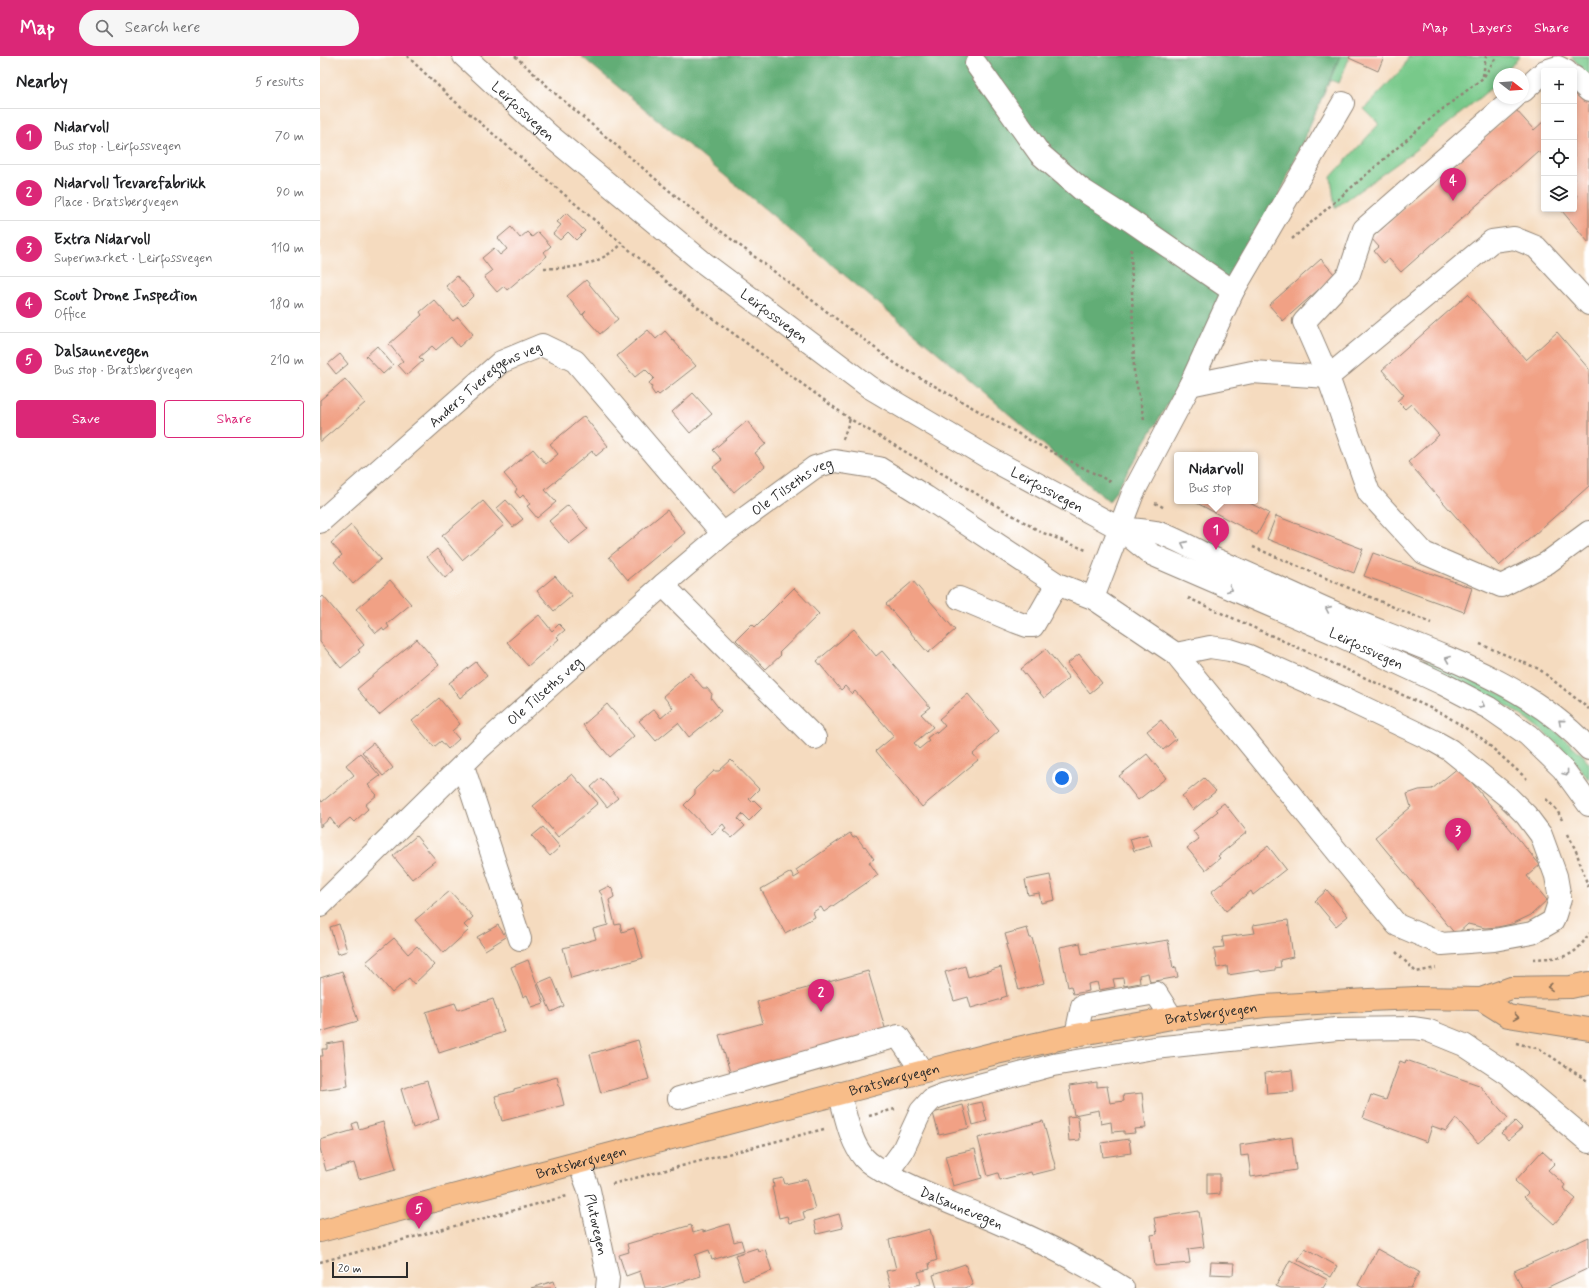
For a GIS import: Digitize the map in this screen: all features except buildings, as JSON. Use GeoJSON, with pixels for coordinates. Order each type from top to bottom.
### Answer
{"type":"FeatureCollection","features":[{"type":"Feature","properties":{"kind":"main road","name":"Bratsbergvegen"},"geometry":{"type":"LineString","coordinates":[[320,1232],[996,1052],[1076,1035],[1172,1018],[1264,1006],[1417,998],[1481,999],[1511,988],[1571,987],[1589,983]]}},
{"type":"Feature","properties":{"kind":"main road"},"geometry":{"type":"LineString","coordinates":[[1481,999],[1508,1016],[1589,1028]]}},
{"type":"Feature","properties":{"kind":"street","name":"Leirfossvegen"},"geometry":{"type":"LineString","coordinates":[[464,56],[549,136],[704,263],[869,387],[989,458],[1119,528],[1151,554],[1334,633],[1443,684],[1489,708],[1528,736],[1563,769],[1589,805]]}},
{"type":"Feature","properties":{"kind":"street"},"geometry":{"type":"LineString","coordinates":[[976,64],[1040,154],[1081,189],[1131,221],[1233,291]]}},
{"type":"Feature","properties":{"kind":"street"},"geometry":{"type":"LineString","coordinates":[[1529,86],[1541,75]]}},
{"type":"Feature","properties":{"kind":"street"},"geometry":{"type":"LineString","coordinates":[[1577,80],[1589,91]]}},
{"type":"Feature","properties":{"kind":"street"},"geometry":{"type":"LineString","coordinates":[[1176,654],[1210,647],[1230,650],[1249,656],[1350,701],[1450,750],[1508,797],[1526,815],[1541,835],[1556,876],[1560,899],[1553,921],[1532,933],[1494,940],[1442,944],[1397,925],[1176,654],[1093,598],[1133,493],[1190,385],[1233,291],[1343,103]]}},
{"type":"Feature","properties":{"kind":"street"},"geometry":{"type":"LineString","coordinates":[[1507,104],[1364,229],[1350,274],[1304,322],[1328,377],[1369,493],[1424,553],[1500,586],[1547,563],[1589,532]]}},
{"type":"Feature","properties":{"kind":"street"},"geometry":{"type":"LineString","coordinates":[[1190,385],[1252,372],[1328,377],[1492,241],[1514,238],[1536,247],[1589,304]]}},
{"type":"Feature","properties":{"kind":"street","name":"Anders Tvereggens veg"},"geometry":{"type":"LineString","coordinates":[[320,522],[501,362],[542,345],[575,361],[723,534]]}},
{"type":"Feature","properties":{"kind":"street","name":"Ole Tilseths veg"},"geometry":{"type":"LineString","coordinates":[[320,906],[463,766],[480,747],[723,534],[815,467],[835,462],[879,468],[926,497],[1057,584],[1093,598]]}},
{"type":"Feature","properties":{"kind":"street","name":"Leirfossvegen"},"geometry":{"type":"LineString","coordinates":[[1119,528],[1157,532],[1358,623],[1434,653],[1493,679],[1528,698],[1553,715],[1577,736],[1589,749]]}},
{"type":"Feature","properties":{"kind":"street"},"geometry":{"type":"LineString","coordinates":[[959,598],[1016,622],[1027,626],[1033,626],[1057,584]]}},
{"type":"Feature","properties":{"kind":"street"},"geometry":{"type":"LineString","coordinates":[[663,585],[815,738]]}},
{"type":"Feature","properties":{"kind":"street"},"geometry":{"type":"LineString","coordinates":[[463,766],[520,939]]}},
{"type":"Feature","properties":{"kind":"street"},"geometry":{"type":"LineString","coordinates":[[884,1172],[894,1163],[902,1152],[921,1111],[932,1099],[944,1094],[1053,1065],[1154,1048],[1338,1029],[1414,1028],[1427,1030],[1464,1045],[1508,1074],[1589,1142]]}},
{"type":"Feature","properties":{"kind":"street"},"geometry":{"type":"LineString","coordinates":[[679,1098],[898,1036],[922,1072]]}},
{"type":"Feature","properties":{"kind":"street","name":"Dalsaunevegen"},"geometry":{"type":"LineString","coordinates":[[839,1093],[853,1139],[865,1159],[884,1172],[916,1189],[994,1221],[1061,1253],[1105,1276],[1123,1288]]}},
{"type":"Feature","properties":{"kind":"street","name":"Plutovegen"},"geometry":{"type":"LineString","coordinates":[[579,1163],[589,1190],[608,1278],[607,1288]]}},
{"type":"Feature","properties":{"kind":"path"},"geometry":{"type":"LineString","coordinates":[[407,56],[451,98],[693,304],[850,419],[1041,532],[1088,551]]}},
{"type":"Feature","properties":{"kind":"path"},"geometry":{"type":"LineString","coordinates":[[515,56],[557,95],[685,204],[896,364],[1032,442],[1167,509]]}},
{"type":"Feature","properties":{"kind":"path"},"geometry":{"type":"LineString","coordinates":[[1483,78],[1486,56]]}},
{"type":"Feature","properties":{"kind":"path"},"geometry":{"type":"LineString","coordinates":[[1287,244],[1435,115],[1483,78],[1497,56]]}},
{"type":"Feature","properties":{"kind":"path"},"geometry":{"type":"LineString","coordinates":[[1131,221],[1134,372],[1152,458]]}},
{"type":"Feature","properties":{"kind":"path"},"geometry":{"type":"LineString","coordinates":[[544,268],[572,268],[593,262],[609,255],[622,244]]}},
{"type":"Feature","properties":{"kind":"path"},"geometry":{"type":"LineString","coordinates":[[1253,547],[1436,625]]}},
{"type":"Feature","properties":{"kind":"path"},"geometry":{"type":"LineString","coordinates":[[1473,641],[1539,669],[1589,709]]}},
{"type":"Feature","properties":{"kind":"path"},"geometry":{"type":"LineString","coordinates":[[320,1262],[932,1099]]}},
{"type":"Feature","properties":{"kind":"green space"},"geometry":{"type":"Polygon","coordinates":[[[581,56],[1340,56],[1243,279],[1109,502],[961,372],[581,56]]]}},
{"type":"Feature","properties":{"kind":"green space"},"geometry":{"type":"Polygon","coordinates":[[[1340,56],[1350,56],[1339,83],[1330,80],[1340,56]]]}},
{"type":"Feature","properties":{"kind":"green space"},"geometry":{"type":"Polygon","coordinates":[[[1409,56],[1520,56],[1509,68],[1493,68],[1493,86],[1409,155],[1335,208],[1331,177],[1379,124],[1364,109],[1403,68],[1409,56]]]}},
{"type":"Feature","properties":{"kind":"green space"},"geometry":{"type":"Polygon","coordinates":[[[1571,56],[1589,56],[1589,77],[1571,56]]]}},
{"type":"Feature","properties":{"kind":"green space"},"geometry":{"type":"Polygon","coordinates":[[[1195,556],[1526,705],[1583,755],[1589,763],[1589,780],[1569,756],[1548,736],[1525,718],[1499,701],[1195,556]]]}},
{"type":"Feature","properties":{"kind":"place","name":"Scout Drone Inspection"},"geometry":{"type":"Point","coordinates":[1453,201]}},
{"type":"Feature","properties":{"kind":"place","name":"Nidarvoll"},"geometry":{"type":"Point","coordinates":[1216,550]}},
{"type":"Feature","properties":{"kind":"place","name":"Extra Nidarvoll"},"geometry":{"type":"Point","coordinates":[1458,851]}},
{"type":"Feature","properties":{"kind":"place","name":"Nidarvoll Trevarefabrikk"},"geometry":{"type":"Point","coordinates":[821,1012]}},
{"type":"Feature","properties":{"kind":"place","name":"Dalsaunevegen"},"geometry":{"type":"Point","coordinates":[419,1229]}}]}
